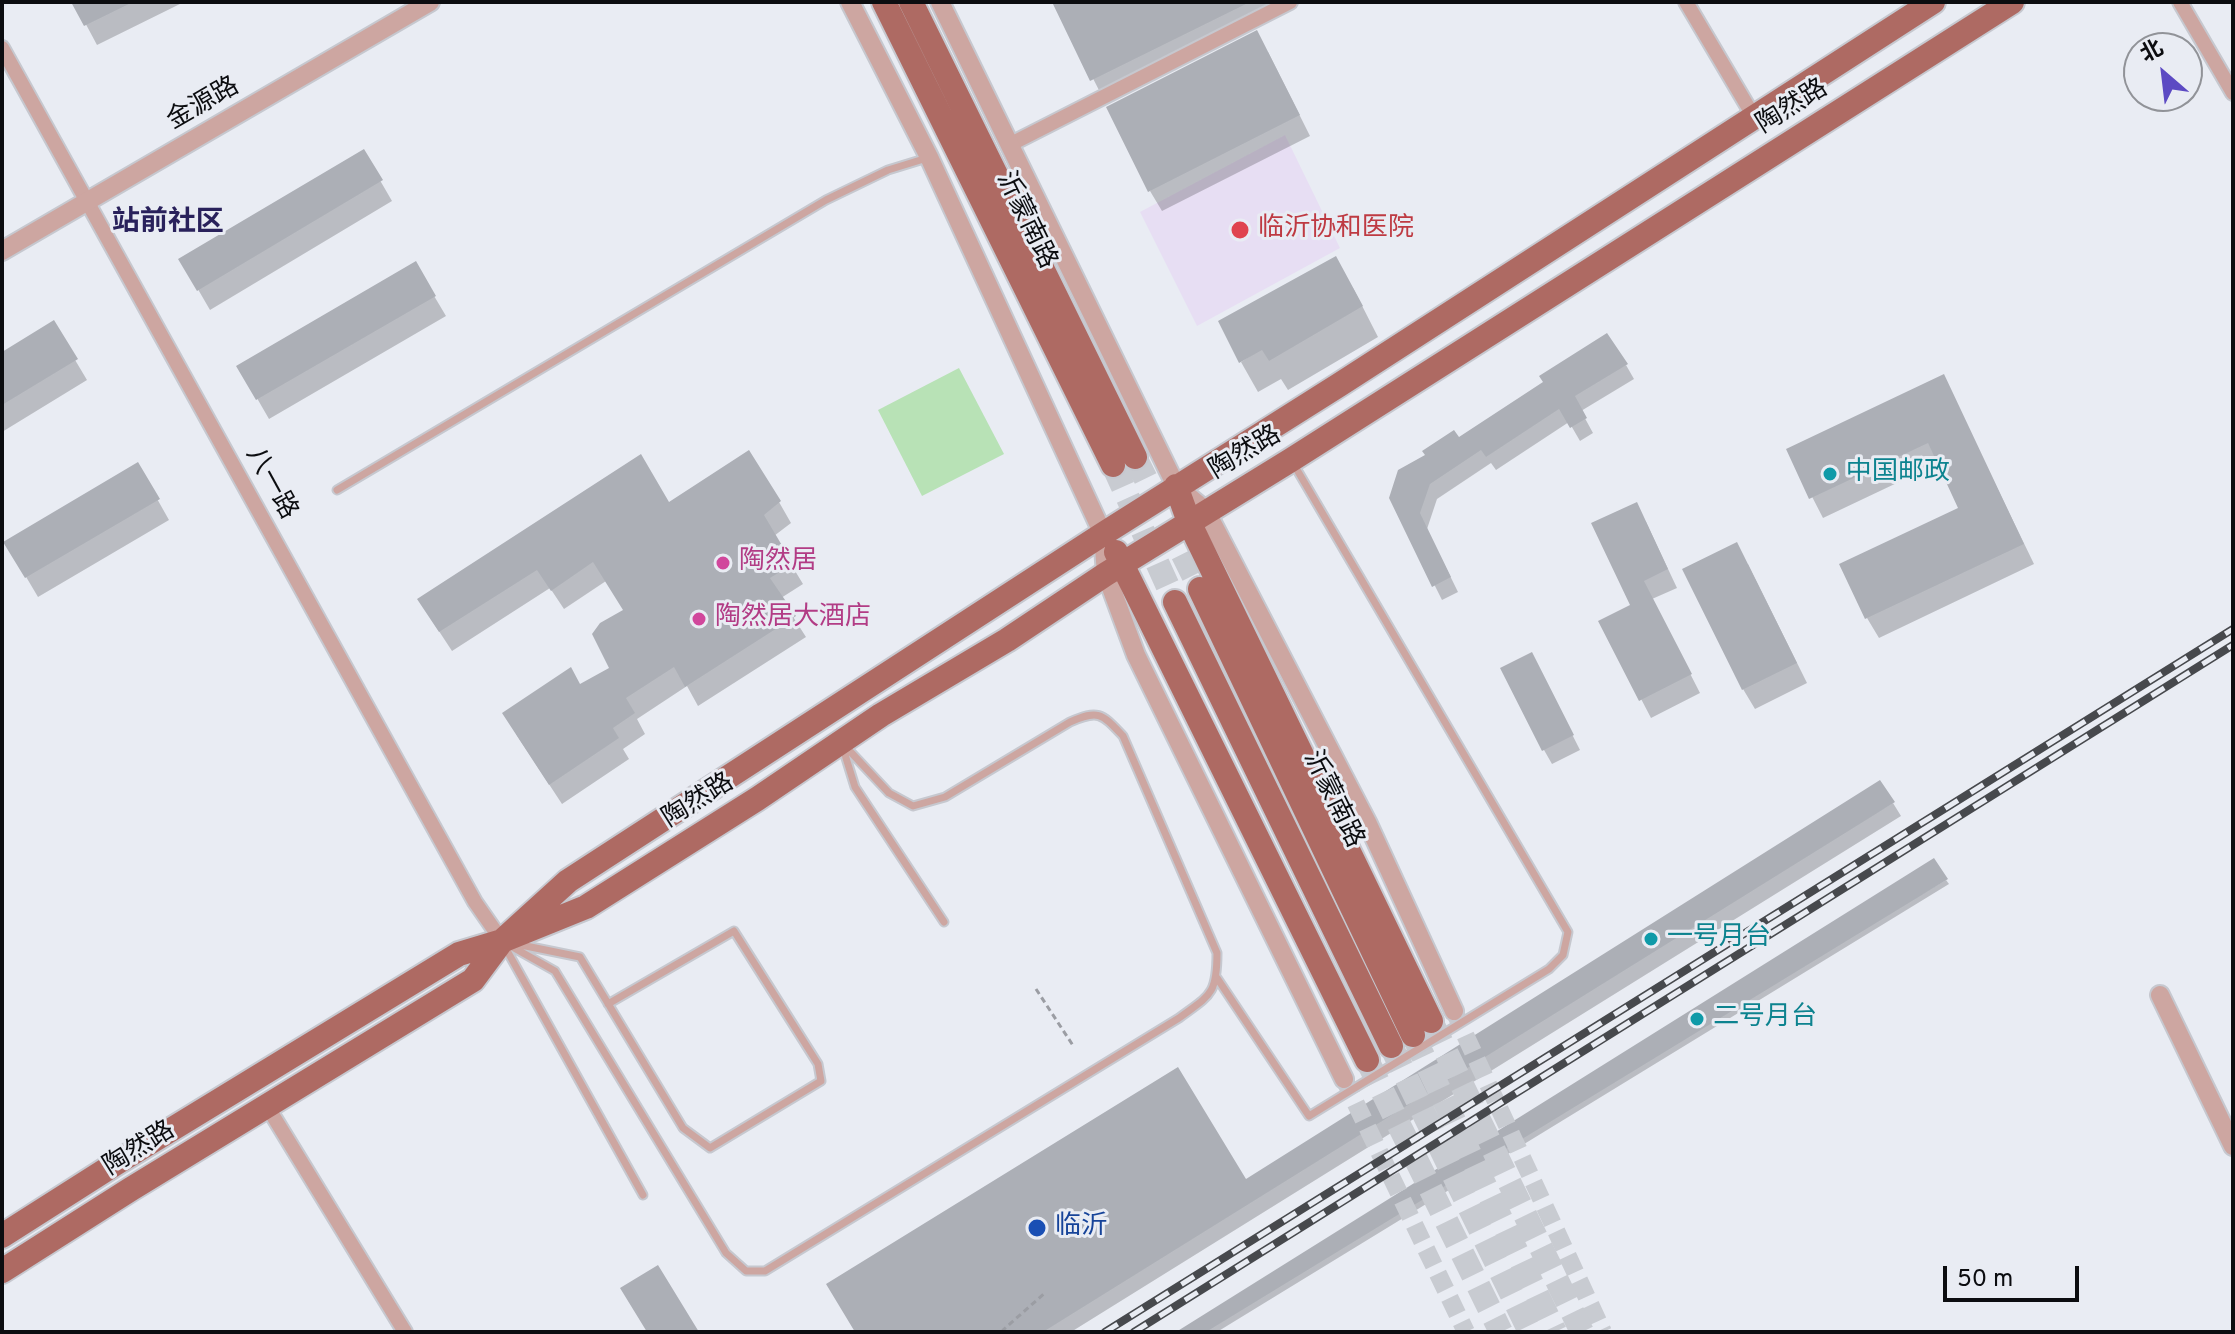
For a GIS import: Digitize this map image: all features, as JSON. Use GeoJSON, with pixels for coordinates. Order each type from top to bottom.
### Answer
{"type":"FeatureCollection","features":[{"type":"Feature","properties":{"kind":"main road","name":"沂蒙南路"},"geometry":{"type":"LineString","coordinates":[[884,2],[1124,461],[911,2]]}},
{"type":"Feature","properties":{"kind":"main road","name":"陶然路"},"geometry":{"type":"LineString","coordinates":[[2,1271],[473,980],[502,941],[568,881],[1176,486],[1933,2]]}},
{"type":"Feature","properties":{"kind":"main road","name":"陶然路"},"geometry":{"type":"LineString","coordinates":[[2,1236],[459,954],[502,941],[586,907],[881,715],[1007,640],[2012,2]]}},
{"type":"Feature","properties":{"kind":"main road"},"geometry":{"type":"LineString","coordinates":[[1176,486],[1198,516]]}},
{"type":"Feature","properties":{"kind":"main road","name":"沂蒙南路"},"geometry":{"type":"LineString","coordinates":[[1198,516],[1422,1028],[1200,589]]}},
{"type":"Feature","properties":{"kind":"main road"},"geometry":{"type":"LineString","coordinates":[[1103,534],[1115,569],[1367,1060]]}},
{"type":"Feature","properties":{"kind":"main road","name":"沂蒙南路"},"geometry":{"type":"LineString","coordinates":[[1175,602],[1391,1046]]}},
{"type":"Feature","properties":{"kind":"street","name":"金源路"},"geometry":{"type":"LineString","coordinates":[[2,251],[430,2]]}},
{"type":"Feature","properties":{"kind":"street"},"geometry":{"type":"LineString","coordinates":[[850,2],[929,157],[1103,534]]}},
{"type":"Feature","properties":{"kind":"street"},"geometry":{"type":"LineString","coordinates":[[940,2],[1176,486]]}},
{"type":"Feature","properties":{"kind":"street"},"geometry":{"type":"LineString","coordinates":[[1009,145],[1290,2]]}},
{"type":"Feature","properties":{"kind":"street"},"geometry":{"type":"LineString","coordinates":[[1686,2],[1754,117]]}},
{"type":"Feature","properties":{"kind":"street"},"geometry":{"type":"LineString","coordinates":[[2180,2],[2233,93]]}},
{"type":"Feature","properties":{"kind":"street","name":"八一路"},"geometry":{"type":"LineString","coordinates":[[2,48],[475,902],[502,941]]}},
{"type":"Feature","properties":{"kind":"street"},"geometry":{"type":"LineString","coordinates":[[1198,516],[1368,824],[1454,1011]]}},
{"type":"Feature","properties":{"kind":"street"},"geometry":{"type":"LineString","coordinates":[[1115,569],[1136,655],[1344,1079]]}},
{"type":"Feature","properties":{"kind":"street"},"geometry":{"type":"LineString","coordinates":[[2160,995],[2233,1146]]}},
{"type":"Feature","properties":{"kind":"street"},"geometry":{"type":"LineString","coordinates":[[267,1106],[405,1332]]}},
{"type":"Feature","properties":{"kind":"lane"},"geometry":{"type":"LineString","coordinates":[[337,490],[826,200],[888,170],[929,157]]}},
{"type":"Feature","properties":{"kind":"lane"},"geometry":{"type":"LineString","coordinates":[[1217,978],[1309,1116],[1549,969],[1563,955],[1568,932],[1291,460]]}},
{"type":"Feature","properties":{"kind":"lane"},"geometry":{"type":"LineString","coordinates":[[502,941],[555,971],[726,1253],[746,1271],[765,1271],[1179,1018],[1210,995],[1217,978],[1217,953],[1123,736],[1106,718],[1089,713],[945,797],[913,806],[889,793],[842,743]]}},
{"type":"Feature","properties":{"kind":"lane"},"geometry":{"type":"LineString","coordinates":[[842,743],[855,787],[944,922]]}},
{"type":"Feature","properties":{"kind":"lane"},"geometry":{"type":"LineString","coordinates":[[502,941],[580,957],[608,1004],[683,1128],[710,1148],[821,1081],[818,1064],[734,931],[608,1004]]}},
{"type":"Feature","properties":{"kind":"lane"},"geometry":{"type":"LineString","coordinates":[[502,941],[643,1195]]}},
{"type":"Feature","properties":{"kind":"path"},"geometry":{"type":"LineString","coordinates":[[1036,989],[1074,1047]]}},
{"type":"Feature","properties":{"kind":"path"},"geometry":{"type":"LineString","coordinates":[[1004,1332],[1046,1292]]}},
{"type":"Feature","properties":{"kind":"shaded area","name":"临沂协和医院"},"geometry":{"type":"Polygon","coordinates":[[[1285,135],[1340,248],[1197,326],[1140,212],[1285,135]]]}},
{"type":"Feature","properties":{"kind":"green space"},"geometry":{"type":"Polygon","coordinates":[[[959,368],[1004,454],[922,496],[878,410],[959,368]]]}},
{"type":"Feature","properties":{"kind":"building"},"geometry":{"type":"Polygon","coordinates":[[[71,2],[133,2],[84,26],[71,2]]]}},
{"type":"Feature","properties":{"kind":"building"},"geometry":{"type":"Polygon","coordinates":[[[1052,2],[1250,2],[1090,81],[1052,2]]]}},
{"type":"Feature","properties":{"kind":"building"},"geometry":{"type":"Polygon","coordinates":[[[1257,30],[1300,115],[1148,192],[1106,107],[1257,30]]]}},
{"type":"Feature","properties":{"kind":"building"},"geometry":{"type":"Polygon","coordinates":[[[364,149],[383,180],[197,291],[178,259],[364,149]]]}},
{"type":"Feature","properties":{"kind":"building"},"geometry":{"type":"Polygon","coordinates":[[[1336,256],[1363,306],[1269,361],[1262,350],[1239,363],[1218,321],[1336,256]]]}},
{"type":"Feature","properties":{"kind":"building"},"geometry":{"type":"Polygon","coordinates":[[[416,261],[436,296],[256,400],[236,366],[416,261]]]}},
{"type":"Feature","properties":{"kind":"building"},"geometry":{"type":"Polygon","coordinates":[[[54,320],[78,359],[2,405],[2,352],[54,320]]]}},
{"type":"Feature","properties":{"kind":"building"},"geometry":{"type":"Polygon","coordinates":[[[1607,333],[1628,364],[1575,396],[1587,418],[1570,428],[1559,409],[1486,457],[1481,450],[1430,484],[1420,513],[1451,577],[1432,587],[1389,498],[1398,470],[1425,455],[1422,451],[1454,430],[1459,437],[1543,382],[1539,376],[1607,333]]]}},
{"type":"Feature","properties":{"kind":"building","name":"中国邮政"},"geometry":{"type":"Polygon","coordinates":[[[1944,374],[2024,544],[1865,619],[1839,564],[1958,508],[1928,443],[1809,499],[1786,449],[1944,374]]]}},
{"type":"Feature","properties":{"kind":"building","name":"陶然居大酒店"},"geometry":{"type":"Polygon","coordinates":[[[749,450],[781,501],[764,515],[793,564],[770,578],[796,616],[685,687],[674,667],[626,698],[635,713],[613,728],[619,738],[549,785],[502,713],[571,667],[580,684],[609,668],[592,634],[600,623],[623,610],[593,562],[551,591],[537,570],[439,632],[417,599],[641,454],[669,502],[749,450]]]}},
{"type":"Feature","properties":{"kind":"building"},"geometry":{"type":"Polygon","coordinates":[[[138,462],[160,499],[25,578],[3,542],[138,462]]]}},
{"type":"Feature","properties":{"kind":"building"},"geometry":{"type":"Polygon","coordinates":[[[1637,502],[1668,569],[1644,581],[1692,674],[1639,701],[1598,621],[1630,605],[1591,523],[1637,502]]]}},
{"type":"Feature","properties":{"kind":"building"},"geometry":{"type":"Polygon","coordinates":[[[1737,542],[1797,663],[1742,690],[1682,569],[1737,542]]]}},
{"type":"Feature","properties":{"kind":"building"},"geometry":{"type":"Polygon","coordinates":[[[1532,652],[1574,735],[1542,751],[1500,668],[1532,652]]]}},
{"type":"Feature","properties":{"kind":"building"},"geometry":{"type":"Polygon","coordinates":[[[1880,780],[1895,802],[1043,1332],[855,1332],[826,1284],[1178,1067],[1246,1179],[1880,780]]]}},
{"type":"Feature","properties":{"kind":"building","name":"二号月台"},"geometry":{"type":"Polygon","coordinates":[[[1934,858],[1948,879],[1206,1332],[1176,1332],[1934,858]]]}},
{"type":"Feature","properties":{"kind":"building"},"geometry":{"type":"Polygon","coordinates":[[[658,1265],[699,1332],[647,1332],[620,1288],[658,1265]]]}},
{"type":"Feature","properties":{"kind":"tunnel"},"geometry":{"type":"LineString","coordinates":[[1135,457],[1200,589]]}},
{"type":"Feature","properties":{"kind":"tunnel"},"geometry":{"type":"LineString","coordinates":[[1113,465],[1175,602]]}},
{"type":"Feature","properties":{"kind":"tunnel"},"geometry":{"type":"LineString","coordinates":[[1454,1011],[1603,1332]]}},
{"type":"Feature","properties":{"kind":"tunnel"},"geometry":{"type":"LineString","coordinates":[[1431,1021],[1582,1332]]}},
{"type":"Feature","properties":{"kind":"tunnel"},"geometry":{"type":"LineString","coordinates":[[1413,1035],[1555,1332]]}},
{"type":"Feature","properties":{"kind":"tunnel"},"geometry":{"type":"LineString","coordinates":[[1391,1046],[1530,1332]]}},
{"type":"Feature","properties":{"kind":"tunnel"},"geometry":{"type":"LineString","coordinates":[[1367,1060],[1501,1332]]}},
{"type":"Feature","properties":{"kind":"tunnel"},"geometry":{"type":"LineString","coordinates":[[1344,1079],[1466,1332]]}},
{"type":"Feature","properties":{"kind":"railway"},"geometry":{"type":"LineString","coordinates":[[1105,1332],[2233,629]]}},
{"type":"Feature","properties":{"kind":"railway"},"geometry":{"type":"LineString","coordinates":[[1134,1332],[2233,645]]}},
{"type":"Feature","properties":{"kind":"place","name":"临沂协和医院"},"geometry":{"type":"Point","coordinates":[1240,230]}},
{"type":"Feature","properties":{"kind":"place","name":"中国邮政"},"geometry":{"type":"Point","coordinates":[1830,474]}},
{"type":"Feature","properties":{"kind":"place","name":"陶然居"},"geometry":{"type":"Point","coordinates":[723,563]}},
{"type":"Feature","properties":{"kind":"place","name":"陶然居大酒店"},"geometry":{"type":"Point","coordinates":[699,619]}},
{"type":"Feature","properties":{"kind":"place","name":"一号月台"},"geometry":{"type":"Point","coordinates":[1651,939]}},
{"type":"Feature","properties":{"kind":"place","name":"二号月台"},"geometry":{"type":"Point","coordinates":[1697,1019]}},
{"type":"Feature","properties":{"kind":"place","name":"临沂"},"geometry":{"type":"Point","coordinates":[1037,1228]}},
{"type":"Feature","properties":{"kind":"district","name":"站前社区"},"geometry":{"type":"Point","coordinates":[168,224]}}]}
